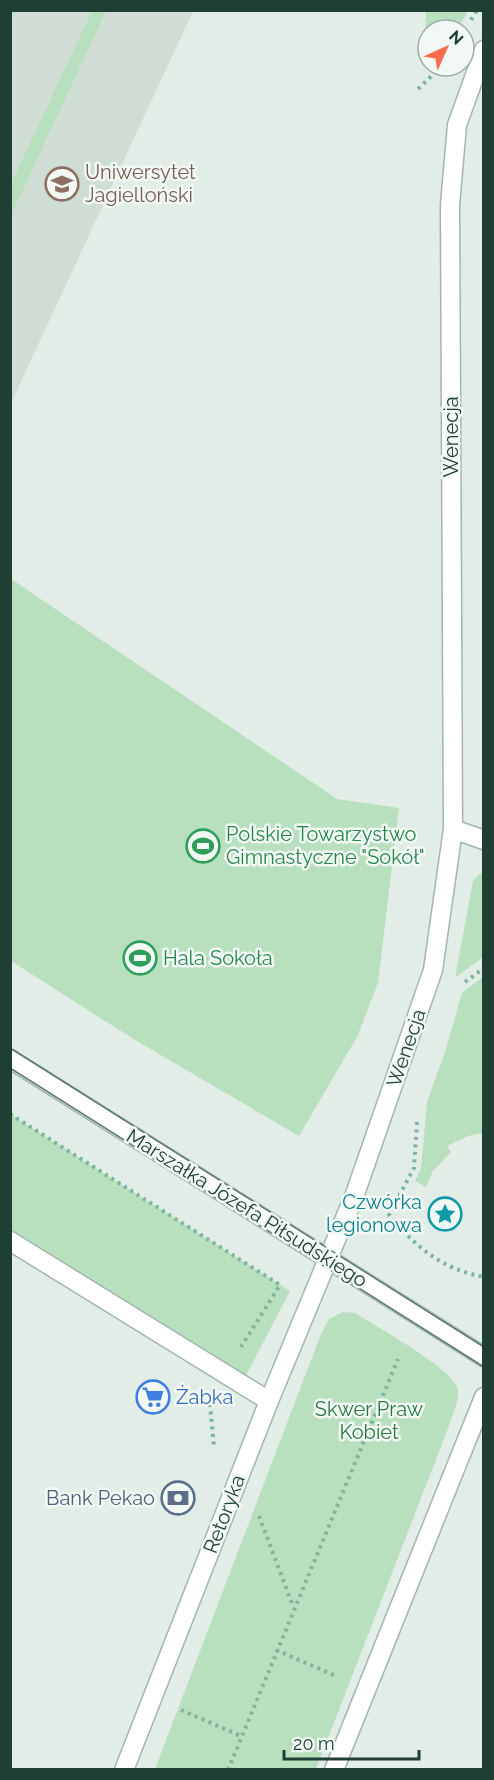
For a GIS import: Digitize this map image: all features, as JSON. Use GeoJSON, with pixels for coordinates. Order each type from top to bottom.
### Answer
{"type":"FeatureCollection","features":[{"type":"Feature","properties":{"kind":"street","name":"Wenecja"},"geometry":{"type":"LineString","coordinates":[[329,1259],[376,1139],[432,970],[453,829],[450,205],[457,125],[483,50]]}},
{"type":"Feature","properties":{"kind":"street"},"geometry":{"type":"LineString","coordinates":[[453,829],[483,840]]}},
{"type":"Feature","properties":{"kind":"street","name":"Marszałka Józefa Piłsudskiego"},"geometry":{"type":"LineString","coordinates":[[10,1059],[483,1357]]}},
{"type":"Feature","properties":{"kind":"street"},"geometry":{"type":"LineString","coordinates":[[10,1240],[268,1401]]}},
{"type":"Feature","properties":{"kind":"street","name":"Retoryka"},"geometry":{"type":"LineString","coordinates":[[124,1770],[268,1401],[329,1259]]}},
{"type":"Feature","properties":{"kind":"street"},"geometry":{"type":"LineString","coordinates":[[334,1770],[483,1397]]}},
{"type":"Feature","properties":{"kind":"path"},"geometry":{"type":"LineString","coordinates":[[418,89],[429,78]]}},
{"type":"Feature","properties":{"kind":"path"},"geometry":{"type":"LineString","coordinates":[[10,1114],[280,1286],[224,1375],[210,1404],[214,1447],[210,1458]]}},
{"type":"Feature","properties":{"kind":"path"},"geometry":{"type":"LineString","coordinates":[[388,1215],[414,1244],[459,1273],[483,1277]]}},
{"type":"Feature","properties":{"kind":"path"},"geometry":{"type":"LineString","coordinates":[[228,1770],[293,1606],[398,1359]]}},
{"type":"Feature","properties":{"kind":"path"},"geometry":{"type":"LineString","coordinates":[[255,1507],[293,1606]]}},
{"type":"Feature","properties":{"kind":"path"},"geometry":{"type":"LineString","coordinates":[[276,1650],[339,1677]]}},
{"type":"Feature","properties":{"kind":"path"},"geometry":{"type":"LineString","coordinates":[[178,1708],[241,1736]]}},
{"type":"Feature","properties":{"kind":"shaded area","name":"Uniwersytet Jagielloński"},"geometry":{"type":"Polygon","coordinates":[[[11,11],[193,11],[11,403],[11,11]]]}},
{"type":"Feature","properties":{"kind":"green space"},"geometry":{"type":"Polygon","coordinates":[[[426,10],[468,11],[464,18],[426,18],[426,10]]]}},
{"type":"Feature","properties":{"kind":"green space"},"geometry":{"type":"Polygon","coordinates":[[[92,11],[106,11],[11,215],[11,184],[92,11]]]}},
{"type":"Feature","properties":{"kind":"green space","name":"Polskie Towarzystwo Gimnastyczne \"Sokół\""},"geometry":{"type":"Polygon","coordinates":[[[11,579],[337,799],[399,808],[378,983],[357,1037],[299,1136],[135,1040],[11,961],[11,579]]]}},
{"type":"Feature","properties":{"kind":"green space"},"geometry":{"type":"Polygon","coordinates":[[[483,871],[483,957],[455,978],[473,881],[483,871]]]}},
{"type":"Feature","properties":{"kind":"green space"},"geometry":{"type":"Polygon","coordinates":[[[483,977],[483,1133],[468,1136],[447,1146],[451,1152],[433,1171],[426,1187],[415,1181],[421,1169],[427,1102],[445,1052],[462,993],[483,977]]]}},
{"type":"Feature","properties":{"kind":"green space"},"geometry":{"type":"Polygon","coordinates":[[[10,1114],[290,1291],[241,1385],[11,1240],[10,1114]]]}},
{"type":"Feature","properties":{"kind":"green space","name":"Skwer Praw Kobiet"},"geometry":{"type":"Polygon","coordinates":[[[343,1312],[355,1313],[430,1360],[454,1381],[458,1395],[449,1426],[316,1769],[155,1769],[321,1334],[329,1319],[343,1312]]]}},
{"type":"Feature","properties":{"kind":"tram line"},"geometry":{"type":"LineString","coordinates":[[10,1048],[484,1347]]}},
{"type":"Feature","properties":{"kind":"tram line"},"geometry":{"type":"LineString","coordinates":[[10,1068],[484,1367]]}},
{"type":"Feature","properties":{"kind":"place","name":"Uniwersytet Jagielloński"},"geometry":{"type":"Point","coordinates":[62,184]}},
{"type":"Feature","properties":{"kind":"place","name":"Polskie Towarzystwo Gimnastyczne \"Sokół\""},"geometry":{"type":"Point","coordinates":[203,846]}},
{"type":"Feature","properties":{"kind":"place","name":"Hala Sokoła"},"geometry":{"type":"Point","coordinates":[140,958]}},
{"type":"Feature","properties":{"kind":"place","name":"Czwórka legionowa"},"geometry":{"type":"Point","coordinates":[445,1214]}},
{"type":"Feature","properties":{"kind":"place","name":"Żabka"},"geometry":{"type":"Point","coordinates":[153,1397]}},
{"type":"Feature","properties":{"kind":"place","name":"Bank Pekao"},"geometry":{"type":"Point","coordinates":[178,1498]}}]}
